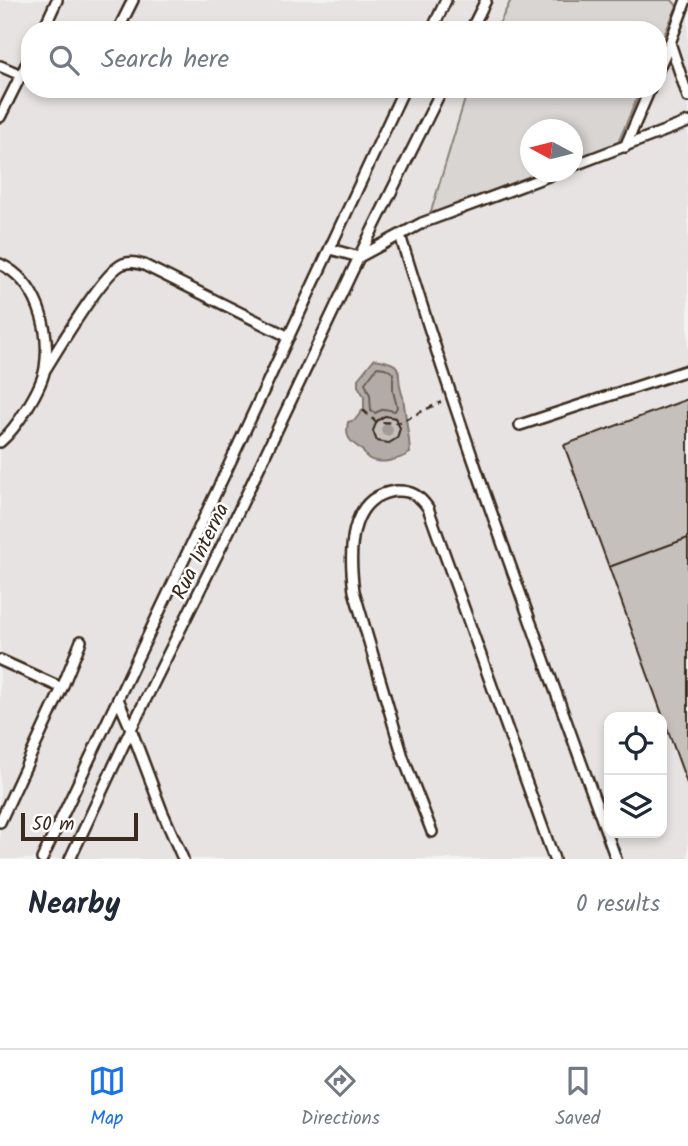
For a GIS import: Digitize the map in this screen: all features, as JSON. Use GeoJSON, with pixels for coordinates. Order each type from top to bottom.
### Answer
{"type":"FeatureCollection","features":[{"type":"Feature","properties":{"kind":"lane"},"geometry":{"type":"LineString","coordinates":[[47,21],[57,0]]}},
{"type":"Feature","properties":{"kind":"lane"},"geometry":{"type":"LineString","coordinates":[[122,21],[133,0]]}},
{"type":"Feature","properties":{"kind":"lane"},"geometry":{"type":"LineString","coordinates":[[436,21],[446,0]]}},
{"type":"Feature","properties":{"kind":"lane"},"geometry":{"type":"LineString","coordinates":[[476,21],[486,0]]}},
{"type":"Feature","properties":{"kind":"lane"},"geometry":{"type":"LineString","coordinates":[[667,50],[686,0]]}},
{"type":"Feature","properties":{"kind":"lane"},"geometry":{"type":"LineString","coordinates":[[670,43],[688,97]]}},
{"type":"Feature","properties":{"kind":"lane"},"geometry":{"type":"LineString","coordinates":[[0,66],[21,75],[0,117]]}},
{"type":"Feature","properties":{"kind":"lane"},"geometry":{"type":"LineString","coordinates":[[42,859],[400,98]]}},
{"type":"Feature","properties":{"kind":"lane","name":"Rua Interna"},"geometry":{"type":"LineString","coordinates":[[70,859],[438,98]]}},
{"type":"Feature","properties":{"kind":"lane"},"geometry":{"type":"LineString","coordinates":[[625,147],[646,98]]}},
{"type":"Feature","properties":{"kind":"lane"},"geometry":{"type":"LineString","coordinates":[[583,162],[688,122]]}},
{"type":"Feature","properties":{"kind":"lane"},"geometry":{"type":"LineString","coordinates":[[330,249],[359,257],[422,223],[532,182]]}},
{"type":"Feature","properties":{"kind":"lane"},"geometry":{"type":"LineString","coordinates":[[400,235],[433,345],[480,482],[616,859]]}},
{"type":"Feature","properties":{"kind":"lane"},"geometry":{"type":"LineString","coordinates":[[0,442],[22,415],[36,393],[45,370],[99,288],[113,271],[123,264],[133,262],[145,265],[289,337]]}},
{"type":"Feature","properties":{"kind":"lane"},"geometry":{"type":"LineString","coordinates":[[0,264],[22,279],[36,300],[47,347],[45,370]]}},
{"type":"Feature","properties":{"kind":"lane"},"geometry":{"type":"LineString","coordinates":[[520,425],[688,370]]}},
{"type":"Feature","properties":{"kind":"lane"},"geometry":{"type":"LineString","coordinates":[[432,832],[399,744],[354,591],[352,543],[364,508],[377,495],[392,492],[414,494],[422,499],[428,508],[554,859]]}},
{"type":"Feature","properties":{"kind":"lane"},"geometry":{"type":"LineString","coordinates":[[0,822],[62,688],[81,640]]}},
{"type":"Feature","properties":{"kind":"lane"},"geometry":{"type":"LineString","coordinates":[[0,660],[62,688]]}},
{"type":"Feature","properties":{"kind":"lane"},"geometry":{"type":"LineString","coordinates":[[118,699],[183,859]]}},
{"type":"Feature","properties":{"kind":"path"},"geometry":{"type":"LineString","coordinates":[[363,410],[376,422],[398,423],[451,397]]}},
{"type":"Feature","properties":{"kind":"shaded area"},"geometry":{"type":"Polygon","coordinates":[[[0,0],[688,0],[688,859],[0,859],[0,0]]]}},
{"type":"Feature","properties":{"kind":"shaded area"},"geometry":{"type":"Polygon","coordinates":[[[511,0],[672,0],[677,6],[667,29],[667,21],[500,21],[511,0]]]}},
{"type":"Feature","properties":{"kind":"shaded area"},"geometry":{"type":"Polygon","coordinates":[[[465,98],[637,98],[618,143],[583,156],[583,119],[520,119],[520,181],[430,215],[465,98]]]}},
{"type":"Feature","properties":{"kind":"water"},"geometry":{"type":"Polygon","coordinates":[[[374,359],[396,367],[410,453],[384,462],[373,460],[351,441],[347,431],[348,422],[355,420],[364,408],[364,396],[358,386],[358,379],[374,359]],[[384,416],[377,421],[373,431],[377,441],[389,443],[397,438],[400,428],[395,418],[384,416]]]}},
{"type":"Feature","properties":{"kind":"building"},"geometry":{"type":"Polygon","coordinates":[[[688,399],[688,538],[609,567],[564,445],[688,399]]]}},
{"type":"Feature","properties":{"kind":"building"},"geometry":{"type":"Polygon","coordinates":[[[385,416],[395,418],[400,428],[397,438],[389,443],[377,441],[373,431],[377,421],[385,416]]]}},
{"type":"Feature","properties":{"kind":"building"},"geometry":{"type":"Polygon","coordinates":[[[688,538],[688,786],[667,728],[667,712],[661,712],[609,567],[688,538]]]}}]}
